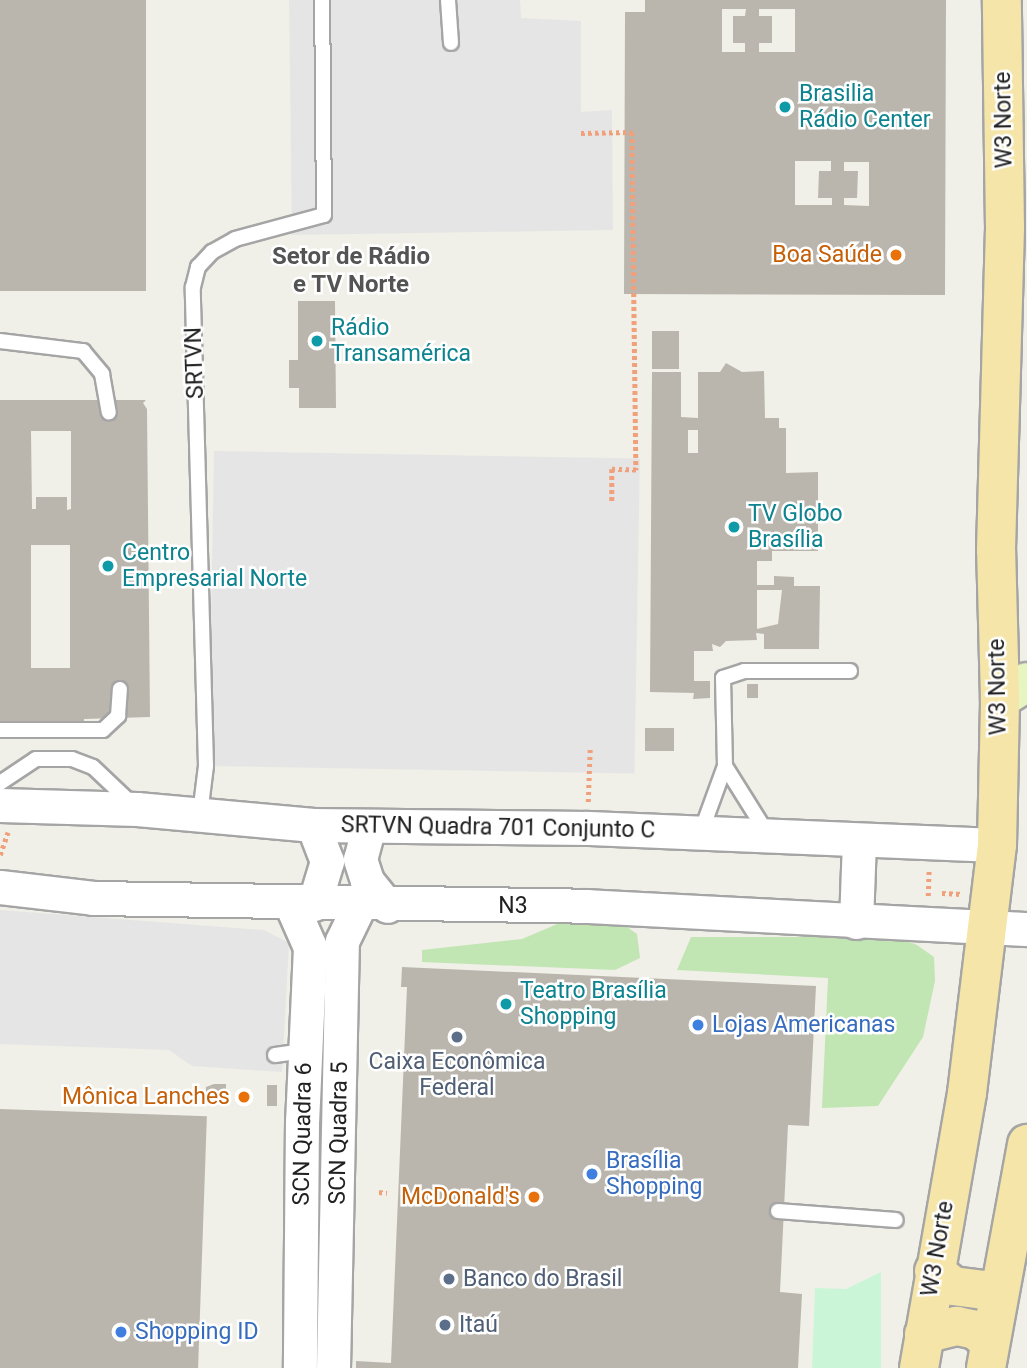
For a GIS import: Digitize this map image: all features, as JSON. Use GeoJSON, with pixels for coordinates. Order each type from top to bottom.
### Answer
{"type":"FeatureCollection","features":[{"type":"Feature","properties":{"kind":"main road","name":"W3 Norte"},"geometry":{"type":"LineString","coordinates":[[922,1351],[967,1093],[1014,691],[996,550],[1014,408],[1005,228],[1002,0]]}},
{"type":"Feature","properties":{"kind":"main road"},"geometry":{"type":"LineString","coordinates":[[1005,228],[1027,353]]}},
{"type":"Feature","properties":{"kind":"main road"},"geometry":{"type":"LineString","coordinates":[[988,1356],[1027,1144]]}},
{"type":"Feature","properties":{"kind":"main road"},"geometry":{"type":"LineString","coordinates":[[934,1271],[953,1286],[999,1292]]}},
{"type":"Feature","properties":{"kind":"main road"},"geometry":{"type":"LineString","coordinates":[[922,1351],[957,1326],[976,1330],[988,1356]]}},
{"type":"Feature","properties":{"kind":"street","name":"SRTVN Quadra 701 Conjunto C"},"geometry":{"type":"LineString","coordinates":[[0,805],[137,809],[313,825],[588,828],[768,835],[859,842],[929,841],[997,845]]}},
{"type":"Feature","properties":{"kind":"street"},"geometry":{"type":"LineString","coordinates":[[303,904],[327,861],[313,825]]}},
{"type":"Feature","properties":{"kind":"street"},"geometry":{"type":"LineString","coordinates":[[369,826],[360,859],[374,904]]}},
{"type":"Feature","properties":{"kind":"street"},"geometry":{"type":"LineString","coordinates":[[856,922],[859,842]]}},
{"type":"Feature","properties":{"kind":"street","name":"N3"},"geometry":{"type":"LineString","coordinates":[[0,887],[93,898],[303,904],[586,906],[1027,929]]}},
{"type":"Feature","properties":{"kind":"street","name":"SCN Quadra 6"},"geometry":{"type":"LineString","coordinates":[[300,1368],[289,1053],[310,947],[303,904]]}},
{"type":"Feature","properties":{"kind":"street","name":"SCN Quadra 5"},"geometry":{"type":"LineString","coordinates":[[333,1368],[342,941],[374,904]]}},
{"type":"Feature","properties":{"kind":"lane","name":"SRTVN"},"geometry":{"type":"LineString","coordinates":[[200,814],[206,766],[193,287],[198,267],[212,252],[235,239],[324,215],[321,0]]}},
{"type":"Feature","properties":{"kind":"lane"},"geometry":{"type":"LineString","coordinates":[[448,0],[451,43]]}},
{"type":"Feature","properties":{"kind":"lane"},"geometry":{"type":"LineString","coordinates":[[0,341],[83,351],[102,374],[109,411]]}},
{"type":"Feature","properties":{"kind":"lane"},"geometry":{"type":"LineString","coordinates":[[701,832],[725,766],[723,678],[744,671],[850,671]]}},
{"type":"Feature","properties":{"kind":"lane"},"geometry":{"type":"LineString","coordinates":[[0,730],[103,730],[118,716],[121,690]]}},
{"type":"Feature","properties":{"kind":"lane"},"geometry":{"type":"LineString","coordinates":[[0,783],[36,759],[72,759],[93,767],[137,809]]}},
{"type":"Feature","properties":{"kind":"lane"},"geometry":{"type":"LineString","coordinates":[[725,766],[768,835]]}},
{"type":"Feature","properties":{"kind":"lane"},"geometry":{"type":"LineString","coordinates":[[778,1211],[896,1220]]}},
{"type":"Feature","properties":{"kind":"path"},"geometry":{"type":"LineString","coordinates":[[581,133],[632,132],[636,470],[612,469],[612,502]]}},
{"type":"Feature","properties":{"kind":"path"},"geometry":{"type":"LineString","coordinates":[[588,828],[590,748]]}},
{"type":"Feature","properties":{"kind":"path"},"geometry":{"type":"LineString","coordinates":[[926,925],[929,841]]}},
{"type":"Feature","properties":{"kind":"path"},"geometry":{"type":"LineString","coordinates":[[379,1192],[387,1193]]}},
{"type":"Feature","properties":{"kind":"green space"},"geometry":{"type":"Polygon","coordinates":[[[562,922],[620,922],[637,934],[640,958],[615,970],[422,962],[422,950],[522,939],[562,922]]]}},
{"type":"Feature","properties":{"kind":"green space"},"geometry":{"type":"Polygon","coordinates":[[[691,937],[897,937],[917,945],[934,957],[935,981],[923,1037],[878,1106],[822,1108],[828,978],[677,970],[691,937]]]}},
{"type":"Feature","properties":{"kind":"green space"},"geometry":{"type":"Polygon","coordinates":[[[881,1272],[881,1368],[812,1368],[815,1288],[846,1289],[881,1272]]]}},
{"type":"Feature","properties":{"kind":"shaded area"},"geometry":{"type":"Polygon","coordinates":[[[289,0],[520,0],[521,18],[581,21],[581,112],[612,110],[613,230],[292,235],[289,0]]]}},
{"type":"Feature","properties":{"kind":"shaded area"},"geometry":{"type":"Polygon","coordinates":[[[214,451],[640,458],[634,773],[209,766],[214,451]]]}},
{"type":"Feature","properties":{"kind":"shaded area"},"geometry":{"type":"Polygon","coordinates":[[[0,910],[264,930],[289,943],[282,1072],[192,1066],[169,1050],[0,1044],[0,910]]]}},
{"type":"Feature","properties":{"kind":"building"},"geometry":{"type":"Polygon","coordinates":[[[0,0],[146,0],[146,291],[0,291],[0,0]]]}},
{"type":"Feature","properties":{"kind":"building","name":"Brasilia Rádio Center"},"geometry":{"type":"Polygon","coordinates":[[[645,0],[946,0],[945,295],[624,294],[625,12],[645,12],[645,0]],[[722,9],[722,52],[745,52],[745,43],[733,43],[733,16],[745,16],[746,9],[722,9]],[[759,9],[759,16],[772,16],[772,43],[759,43],[759,52],[795,52],[795,9],[759,9]],[[795,161],[795,205],[832,205],[832,198],[818,198],[819,171],[831,171],[831,161],[795,161]],[[844,162],[844,171],[858,171],[857,198],[844,198],[844,205],[869,206],[869,162],[844,162]]]}},
{"type":"Feature","properties":{"kind":"building","name":"Rádio Transamérica"},"geometry":{"type":"Polygon","coordinates":[[[298,301],[335,301],[336,408],[299,408],[299,388],[289,388],[289,360],[298,360],[298,301]]]}},
{"type":"Feature","properties":{"kind":"building"},"geometry":{"type":"Polygon","coordinates":[[[652,331],[679,331],[679,369],[652,369],[652,331]]]}},
{"type":"Feature","properties":{"kind":"building","name":"TV Globo Brasília"},"geometry":{"type":"Polygon","coordinates":[[[726,363],[742,372],[764,371],[765,418],[779,418],[779,428],[786,428],[786,473],[818,472],[818,551],[772,551],[772,561],[757,561],[757,585],[774,585],[774,576],[794,577],[794,586],[820,586],[819,649],[764,649],[764,634],[756,633],[757,640],[726,641],[720,647],[712,644],[713,651],[694,651],[694,681],[710,681],[710,698],[693,699],[694,693],[650,692],[652,372],[681,372],[681,417],[698,418],[698,372],[720,372],[726,363]],[[688,430],[688,453],[698,453],[698,430],[688,430]],[[757,590],[757,629],[778,624],[782,590],[757,590]]]}},
{"type":"Feature","properties":{"kind":"building","name":"Centro Empresarial Norte"},"geometry":{"type":"Polygon","coordinates":[[[0,400],[146,400],[143,403],[147,409],[150,717],[84,719],[85,736],[7,737],[7,721],[0,721],[0,400]],[[31,431],[32,509],[36,509],[36,497],[67,497],[67,510],[71,509],[71,431],[31,431]],[[31,545],[31,668],[70,668],[70,545],[31,545]]]}},
{"type":"Feature","properties":{"kind":"building"},"geometry":{"type":"Polygon","coordinates":[[[747,684],[758,684],[758,698],[747,698],[747,684]]]}},
{"type":"Feature","properties":{"kind":"building"},"geometry":{"type":"Polygon","coordinates":[[[645,728],[674,728],[674,751],[645,751],[645,728]]]}},
{"type":"Feature","properties":{"kind":"building","name":"Brasília Shopping"},"geometry":{"type":"Polygon","coordinates":[[[402,967],[816,986],[809,1126],[788,1125],[780,1292],[802,1294],[798,1368],[356,1368],[356,1361],[391,1363],[407,987],[401,987],[402,967]]]}},
{"type":"Feature","properties":{"kind":"building"},"geometry":{"type":"Polygon","coordinates":[[[226,1084],[226,1103],[206,1102],[206,1087],[226,1084]]]}},
{"type":"Feature","properties":{"kind":"building"},"geometry":{"type":"Polygon","coordinates":[[[267,1085],[277,1085],[277,1106],[267,1106],[267,1085]]]}},
{"type":"Feature","properties":{"kind":"building"},"geometry":{"type":"Polygon","coordinates":[[[0,1109],[207,1116],[198,1368],[0,1368],[0,1109]]]}},
{"type":"Feature","properties":{"kind":"place","name":"Brasilia Rádio Center"},"geometry":{"type":"Point","coordinates":[785,107]}},
{"type":"Feature","properties":{"kind":"place","name":"Boa Saúde"},"geometry":{"type":"Point","coordinates":[896,255]}},
{"type":"Feature","properties":{"kind":"place","name":"Rádio Transamérica"},"geometry":{"type":"Point","coordinates":[317,341]}},
{"type":"Feature","properties":{"kind":"place","name":"TV Globo Brasília"},"geometry":{"type":"Point","coordinates":[734,527]}},
{"type":"Feature","properties":{"kind":"place","name":"Centro Empresarial Norte"},"geometry":{"type":"Point","coordinates":[108,566]}},
{"type":"Feature","properties":{"kind":"place","name":"Teatro Brasília Shopping"},"geometry":{"type":"Point","coordinates":[506,1004]}},
{"type":"Feature","properties":{"kind":"place","name":"Lojas Americanas"},"geometry":{"type":"Point","coordinates":[698,1025]}},
{"type":"Feature","properties":{"kind":"place","name":"Caixa Econômica Federal"},"geometry":{"type":"Point","coordinates":[457,1037]}},
{"type":"Feature","properties":{"kind":"place","name":"Mônica Lanches"},"geometry":{"type":"Point","coordinates":[244,1097]}},
{"type":"Feature","properties":{"kind":"place","name":"Brasília Shopping"},"geometry":{"type":"Point","coordinates":[592,1174]}},
{"type":"Feature","properties":{"kind":"place","name":"McDonald's"},"geometry":{"type":"Point","coordinates":[534,1197]}},
{"type":"Feature","properties":{"kind":"place","name":"Banco do Brasil"},"geometry":{"type":"Point","coordinates":[449,1279]}},
{"type":"Feature","properties":{"kind":"place","name":"Itaú"},"geometry":{"type":"Point","coordinates":[445,1325]}},
{"type":"Feature","properties":{"kind":"place","name":"Shopping ID"},"geometry":{"type":"Point","coordinates":[121,1332]}},
{"type":"Feature","properties":{"kind":"district","name":"Setor de Rádio e TV Norte"},"geometry":{"type":"Point","coordinates":[351,271]}}]}
